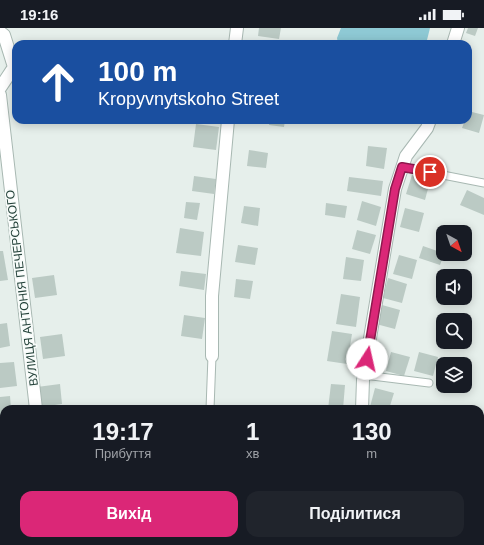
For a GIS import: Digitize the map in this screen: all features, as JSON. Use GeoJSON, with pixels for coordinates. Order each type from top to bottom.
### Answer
{"type":"FeatureCollection","features":[{"type":"Feature","properties":{"kind":"street"},"geometry":{"type":"LineString","coordinates":[[236,40],[237,28]]}},
{"type":"Feature","properties":{"kind":"street"},"geometry":{"type":"LineString","coordinates":[[454,40],[458,28]]}},
{"type":"Feature","properties":{"kind":"street"},"geometry":{"type":"LineString","coordinates":[[0,32],[4,35],[12,61]]}},
{"type":"Feature","properties":{"kind":"street"},"geometry":{"type":"LineString","coordinates":[[0,88],[12,71]]}},
{"type":"Feature","properties":{"kind":"street","name":"ВУЛИЦЯ АНТОНІЯ ПЕЧЕРСЬКОГО"},"geometry":{"type":"LineString","coordinates":[[0,95],[36,405]]}},
{"type":"Feature","properties":{"kind":"street"},"geometry":{"type":"LineString","coordinates":[[212,356],[212,296],[228,124]]}},
{"type":"Feature","properties":{"kind":"street"},"geometry":{"type":"LineString","coordinates":[[362,405],[364,374],[395,189],[406,156],[428,124]]}},
{"type":"Feature","properties":{"kind":"lane"},"geometry":{"type":"LineString","coordinates":[[402,167],[484,183]]}},
{"type":"Feature","properties":{"kind":"lane"},"geometry":{"type":"LineString","coordinates":[[210,405],[212,356]]}},
{"type":"Feature","properties":{"kind":"lane"},"geometry":{"type":"LineString","coordinates":[[364,374],[429,383]]}},
{"type":"Feature","properties":{"kind":"water"},"geometry":{"type":"Polygon","coordinates":[[[341,28],[430,28],[427,40],[337,40],[341,28]]]}},
{"type":"Feature","properties":{"kind":"building"},"geometry":{"type":"Polygon","coordinates":[[[259,28],[281,28],[279,39],[258,36],[259,28]]]}},
{"type":"Feature","properties":{"kind":"building"},"geometry":{"type":"Polygon","coordinates":[[[468,28],[478,28],[475,36],[466,33],[468,28]]]}},
{"type":"Feature","properties":{"kind":"building"},"geometry":{"type":"Polygon","coordinates":[[[472,112],[484,115],[479,133],[462,128],[464,124],[472,124],[472,112]]]}},
{"type":"Feature","properties":{"kind":"building"},"geometry":{"type":"Polygon","coordinates":[[[196,124],[219,127],[216,150],[193,147],[196,124]]]}},
{"type":"Feature","properties":{"kind":"building"},"geometry":{"type":"Polygon","coordinates":[[[269,124],[284,124],[284,127],[269,124]]]}},
{"type":"Feature","properties":{"kind":"building"},"geometry":{"type":"Polygon","coordinates":[[[368,146],[387,148],[384,169],[366,166],[368,146]]]}},
{"type":"Feature","properties":{"kind":"building"},"geometry":{"type":"Polygon","coordinates":[[[249,150],[268,153],[266,168],[247,166],[249,150]]]}},
{"type":"Feature","properties":{"kind":"building"},"geometry":{"type":"Polygon","coordinates":[[[412,175],[430,181],[425,200],[406,194],[412,175]]]}},
{"type":"Feature","properties":{"kind":"building"},"geometry":{"type":"Polygon","coordinates":[[[194,176],[216,179],[214,194],[192,191],[194,176]]]}},
{"type":"Feature","properties":{"kind":"building"},"geometry":{"type":"Polygon","coordinates":[[[349,177],[383,181],[381,196],[347,191],[349,177]]]}},
{"type":"Feature","properties":{"kind":"building"},"geometry":{"type":"Polygon","coordinates":[[[467,190],[484,198],[484,215],[460,205],[467,190]]]}},
{"type":"Feature","properties":{"kind":"building"},"geometry":{"type":"Polygon","coordinates":[[[362,201],[381,207],[376,226],[357,220],[362,201]]]}},
{"type":"Feature","properties":{"kind":"building"},"geometry":{"type":"Polygon","coordinates":[[[186,202],[200,203],[197,220],[184,218],[186,202]]]}},
{"type":"Feature","properties":{"kind":"building"},"geometry":{"type":"Polygon","coordinates":[[[326,203],[347,206],[345,218],[325,215],[326,203]]]}},
{"type":"Feature","properties":{"kind":"building"},"geometry":{"type":"Polygon","coordinates":[[[244,206],[260,208],[258,226],[241,223],[244,206]]]}},
{"type":"Feature","properties":{"kind":"building"},"geometry":{"type":"Polygon","coordinates":[[[405,208],[424,213],[419,232],[400,227],[405,208]]]}},
{"type":"Feature","properties":{"kind":"building"},"geometry":{"type":"Polygon","coordinates":[[[180,228],[204,232],[201,256],[176,253],[180,228]]]}},
{"type":"Feature","properties":{"kind":"building"},"geometry":{"type":"Polygon","coordinates":[[[357,230],[376,235],[370,254],[352,249],[357,230]]]}},
{"type":"Feature","properties":{"kind":"building"},"geometry":{"type":"Polygon","coordinates":[[[238,245],[258,248],[255,265],[235,262],[238,245]]]}},
{"type":"Feature","properties":{"kind":"building"},"geometry":{"type":"Polygon","coordinates":[[[423,246],[436,251],[436,261],[441,261],[440,265],[419,258],[423,246]]]}},
{"type":"Feature","properties":{"kind":"building"},"geometry":{"type":"Polygon","coordinates":[[[0,251],[3,251],[8,280],[0,281],[0,251]]]}},
{"type":"Feature","properties":{"kind":"building"},"geometry":{"type":"Polygon","coordinates":[[[399,255],[417,260],[412,279],[393,274],[399,255]]]}},
{"type":"Feature","properties":{"kind":"building"},"geometry":{"type":"Polygon","coordinates":[[[346,257],[364,260],[361,281],[343,279],[346,257]]]}},
{"type":"Feature","properties":{"kind":"building"},"geometry":{"type":"Polygon","coordinates":[[[181,271],[206,274],[204,290],[179,286],[181,271]]]}},
{"type":"Feature","properties":{"kind":"building"},"geometry":{"type":"Polygon","coordinates":[[[54,275],[57,295],[35,298],[32,278],[54,275]]]}},
{"type":"Feature","properties":{"kind":"building"},"geometry":{"type":"Polygon","coordinates":[[[388,278],[407,284],[402,303],[383,298],[388,278]]]}},
{"type":"Feature","properties":{"kind":"building"},"geometry":{"type":"Polygon","coordinates":[[[236,279],[253,281],[250,299],[234,297],[236,279]]]}},
{"type":"Feature","properties":{"kind":"building"},"geometry":{"type":"Polygon","coordinates":[[[341,294],[360,297],[356,327],[336,324],[341,294]]]}},
{"type":"Feature","properties":{"kind":"building"},"geometry":{"type":"Polygon","coordinates":[[[382,305],[400,310],[395,329],[376,324],[382,305]]]}},
{"type":"Feature","properties":{"kind":"building"},"geometry":{"type":"Polygon","coordinates":[[[184,315],[205,318],[202,339],[181,336],[184,315]]]}},
{"type":"Feature","properties":{"kind":"building"},"geometry":{"type":"Polygon","coordinates":[[[7,323],[10,346],[0,348],[0,324],[7,323]]]}},
{"type":"Feature","properties":{"kind":"building"},"geometry":{"type":"Polygon","coordinates":[[[332,331],[352,334],[347,364],[327,361],[332,331]]]}},
{"type":"Feature","properties":{"kind":"building"},"geometry":{"type":"Polygon","coordinates":[[[62,334],[65,356],[43,359],[40,337],[62,334]]]}},
{"type":"Feature","properties":{"kind":"building"},"geometry":{"type":"Polygon","coordinates":[[[391,352],[410,357],[404,376],[386,371],[391,352]]]}},
{"type":"Feature","properties":{"kind":"building"},"geometry":{"type":"Polygon","coordinates":[[[419,352],[438,357],[436,357],[433,376],[414,371],[419,352]]]}},
{"type":"Feature","properties":{"kind":"building"},"geometry":{"type":"Polygon","coordinates":[[[14,362],[17,386],[0,388],[0,363],[14,362]]]}},
{"type":"Feature","properties":{"kind":"building"},"geometry":{"type":"Polygon","coordinates":[[[60,384],[62,404],[40,405],[37,387],[60,384]]]}},
{"type":"Feature","properties":{"kind":"building"},"geometry":{"type":"Polygon","coordinates":[[[331,384],[345,385],[343,405],[328,405],[331,384]]]}},
{"type":"Feature","properties":{"kind":"building"},"geometry":{"type":"Polygon","coordinates":[[[375,388],[394,393],[390,405],[371,405],[375,388]]]}},
{"type":"Feature","properties":{"kind":"building"},"geometry":{"type":"Polygon","coordinates":[[[10,396],[11,405],[0,405],[0,397],[10,396]]]}},
{"type":"Feature","properties":{"kind":"route"},"geometry":{"type":"LineString","coordinates":[[367,359],[395,189],[402,167],[430,172]]}}]}
